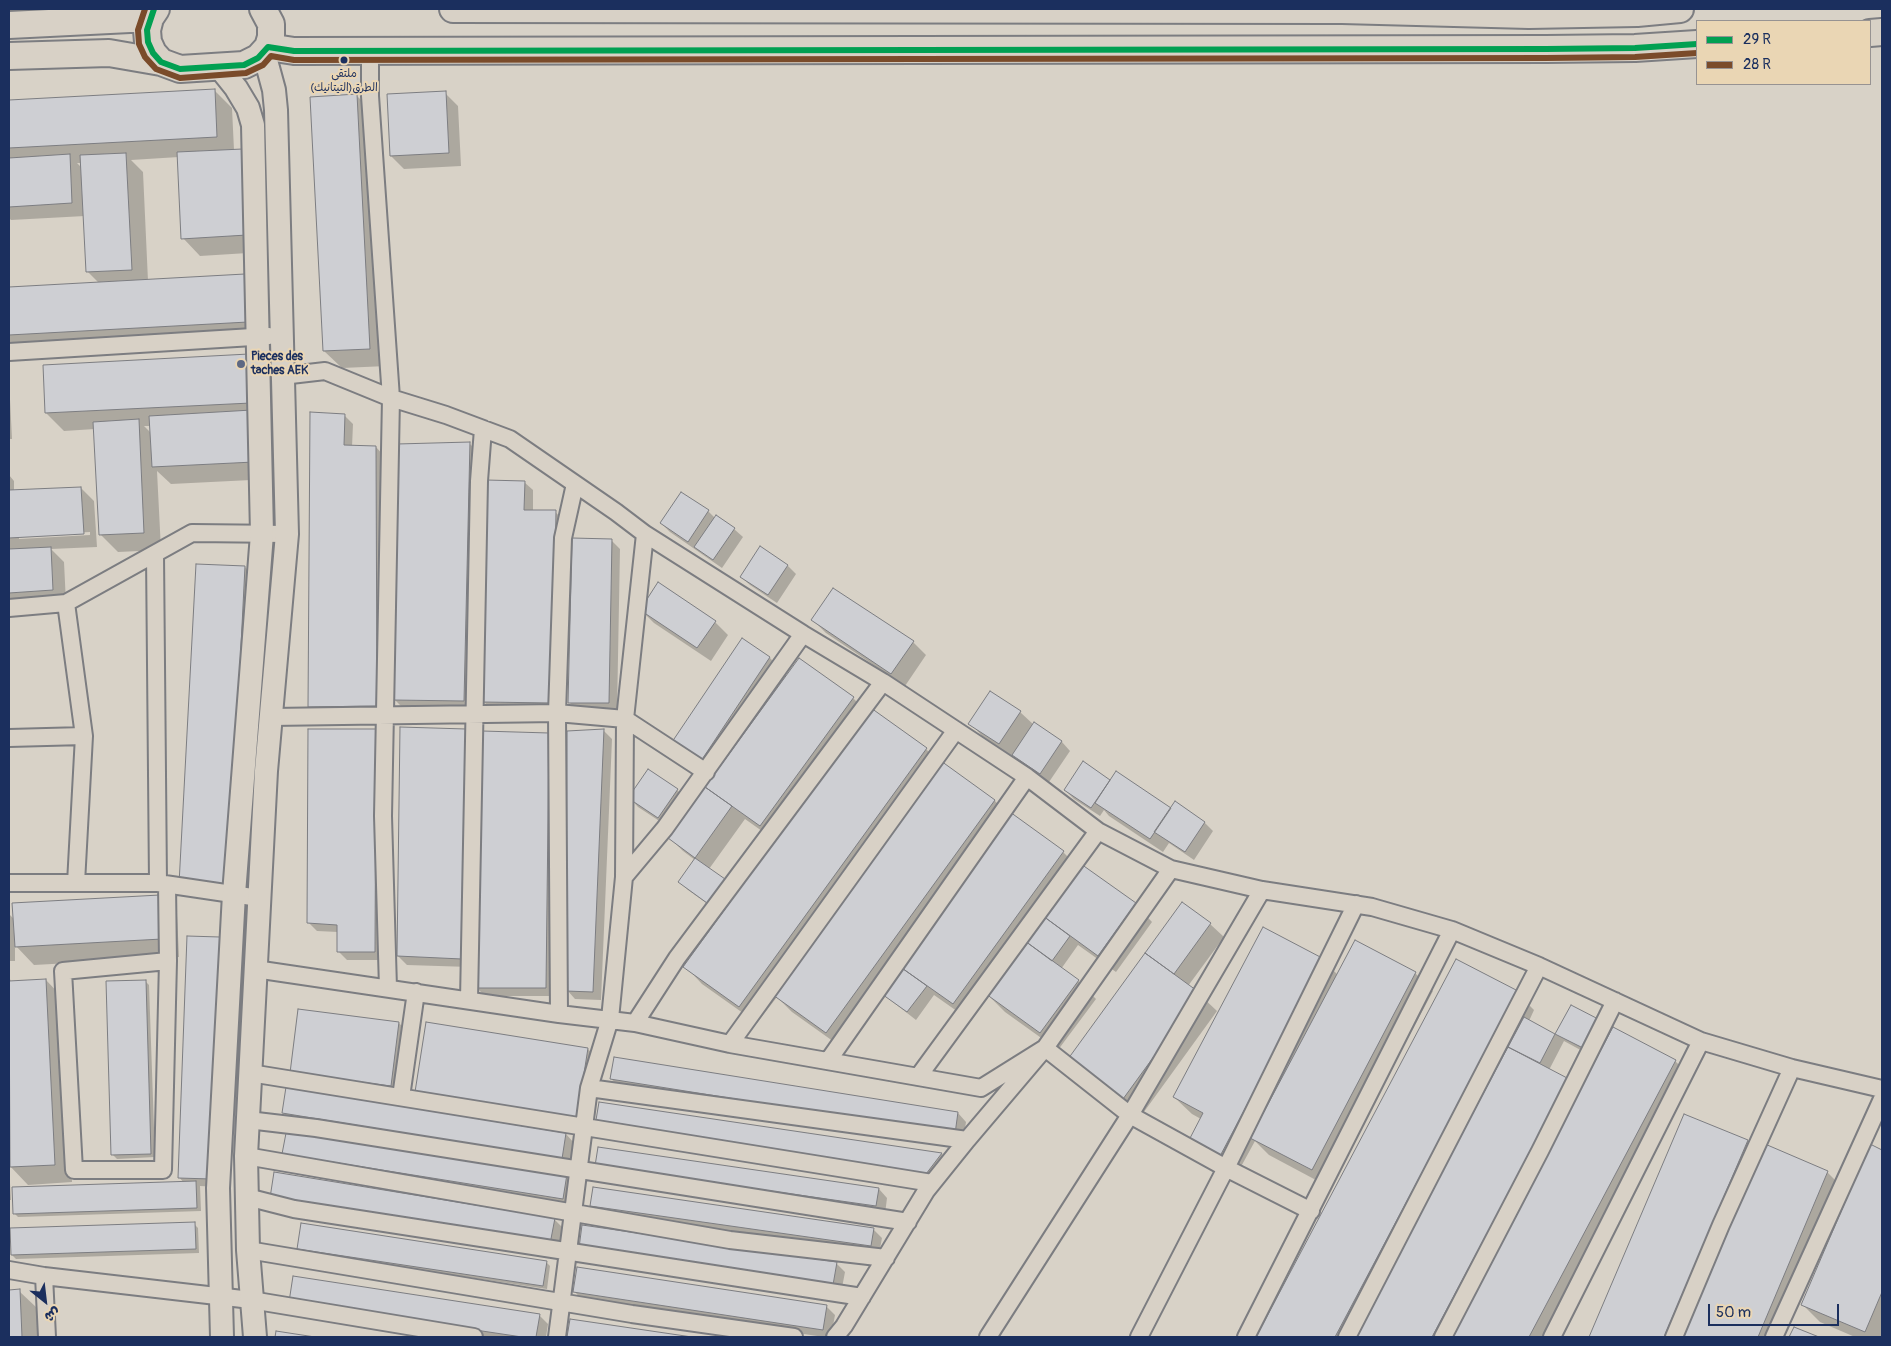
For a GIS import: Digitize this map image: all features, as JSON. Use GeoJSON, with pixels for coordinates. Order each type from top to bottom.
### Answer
{"type":"FeatureCollection","features":[{"type":"Feature","properties":{"kind":"main road"},"geometry":{"type":"LineString","coordinates":[[9,56],[108,53],[161,62],[180,69],[244,65],[258,58],[266,50],[271,37],[271,24],[263,9]]}},
{"type":"Feature","properties":{"kind":"main road"},"geometry":{"type":"LineString","coordinates":[[453,9],[1342,9],[1529,15],[1680,9]]}},
{"type":"Feature","properties":{"kind":"main road"},"geometry":{"type":"LineString","coordinates":[[9,25],[154,12],[147,30],[148,42],[153,53],[161,62]]}},
{"type":"Feature","properties":{"kind":"main road"},"geometry":{"type":"LineString","coordinates":[[266,50],[1546,49],[1635,48],[1696,44]]}},
{"type":"Feature","properties":{"kind":"main road"},"geometry":{"type":"LineString","coordinates":[[255,1337],[248,1250],[246,1156],[259,898],[271,717],[287,534],[276,110],[266,50]]}},
{"type":"Feature","properties":{"kind":"main road"},"geometry":{"type":"LineString","coordinates":[[220,68],[236,88],[248,108],[253,124],[262,534],[234,894],[218,1188],[222,1337]]}},
{"type":"Feature","properties":{"kind":"street"},"geometry":{"type":"LineString","coordinates":[[370,51],[370,96],[391,398],[383,816],[388,988]]}},
{"type":"Feature","properties":{"kind":"street"},"geometry":{"type":"LineString","coordinates":[[9,352],[281,336]]}},
{"type":"Feature","properties":{"kind":"street"},"geometry":{"type":"LineString","coordinates":[[282,376],[325,371],[391,398],[446,415],[510,439],[645,534],[883,682],[1027,777],[1098,831],[1171,869],[1262,890],[1356,904],[1452,930],[1539,966],[1701,1040],[1792,1068],[1882,1089]]}},
{"type":"Feature","properties":{"kind":"street"},"geometry":{"type":"LineString","coordinates":[[470,1000],[479,480],[484,429]]}},
{"type":"Feature","properties":{"kind":"street"},"geometry":{"type":"LineString","coordinates":[[558,1014],[557,713],[563,538],[575,484]]}},
{"type":"Feature","properties":{"kind":"street"},"geometry":{"type":"LineString","coordinates":[[9,608],[66,603],[192,534],[287,534]]}},
{"type":"Feature","properties":{"kind":"street"},"geometry":{"type":"LineString","coordinates":[[557,1337],[589,1088],[610,1019],[624,877],[625,719],[645,534]]}},
{"type":"Feature","properties":{"kind":"street"},"geometry":{"type":"LineString","coordinates":[[155,554],[162,884],[168,961],[163,1170],[74,1170],[63,971],[168,961]]}},
{"type":"Feature","properties":{"kind":"street"},"geometry":{"type":"LineString","coordinates":[[66,603],[84,736],[76,883]]}},
{"type":"Feature","properties":{"kind":"street"},"geometry":{"type":"LineString","coordinates":[[624,877],[665,828],[803,634]]}},
{"type":"Feature","properties":{"kind":"street"},"geometry":{"type":"LineString","coordinates":[[634,1022],[677,958],[883,682]]}},
{"type":"Feature","properties":{"kind":"street"},"geometry":{"type":"LineString","coordinates":[[271,717],[557,713],[625,719],[706,772]]}},
{"type":"Feature","properties":{"kind":"street"},"geometry":{"type":"LineString","coordinates":[[730,1044],[956,730]]}},
{"type":"Feature","properties":{"kind":"street"},"geometry":{"type":"LineString","coordinates":[[9,738],[84,736]]}},
{"type":"Feature","properties":{"kind":"street"},"geometry":{"type":"LineString","coordinates":[[828,1061],[1027,777]]}},
{"type":"Feature","properties":{"kind":"street"},"geometry":{"type":"LineString","coordinates":[[918,1077],[1098,831]]}},
{"type":"Feature","properties":{"kind":"street"},"geometry":{"type":"LineString","coordinates":[[835,1337],[844,1326],[932,1183],[1045,1048],[1171,869]]}},
{"type":"Feature","properties":{"kind":"street"},"geometry":{"type":"LineString","coordinates":[[9,883],[162,884],[259,898]]}},
{"type":"Feature","properties":{"kind":"street"},"geometry":{"type":"LineString","coordinates":[[988,1337],[1130,1115],[1262,890]]}},
{"type":"Feature","properties":{"kind":"street"},"geometry":{"type":"LineString","coordinates":[[1139,1337],[1226,1168],[1356,904]]}},
{"type":"Feature","properties":{"kind":"street"},"geometry":{"type":"LineString","coordinates":[[1246,1337],[1452,930]]}},
{"type":"Feature","properties":{"kind":"street"},"geometry":{"type":"LineString","coordinates":[[1348,1337],[1539,966]]}},
{"type":"Feature","properties":{"kind":"street"},"geometry":{"type":"LineString","coordinates":[[256,969],[558,1014],[634,1022],[730,1044],[981,1088],[1045,1048]]}},
{"type":"Feature","properties":{"kind":"street"},"geometry":{"type":"LineString","coordinates":[[401,1097],[416,992]]}},
{"type":"Feature","properties":{"kind":"street"},"geometry":{"type":"LineString","coordinates":[[1443,1337],[1615,1001]]}},
{"type":"Feature","properties":{"kind":"street"},"geometry":{"type":"LineString","coordinates":[[1552,1337],[1701,1040]]}},
{"type":"Feature","properties":{"kind":"street"},"geometry":{"type":"LineString","coordinates":[[1045,1048],[1130,1115],[1226,1168],[1311,1211]]}},
{"type":"Feature","properties":{"kind":"street"},"geometry":{"type":"LineString","coordinates":[[1674,1337],[1721,1225],[1792,1068]]}},
{"type":"Feature","properties":{"kind":"street"},"geometry":{"type":"LineString","coordinates":[[250,1073],[932,1183]]}},
{"type":"Feature","properties":{"kind":"street"},"geometry":{"type":"LineString","coordinates":[[589,1088],[967,1140]]}},
{"type":"Feature","properties":{"kind":"street"},"geometry":{"type":"LineString","coordinates":[[1774,1337],[1882,1099]]}},
{"type":"Feature","properties":{"kind":"street"},"geometry":{"type":"LineString","coordinates":[[248,1120],[316,1128],[908,1222]]}},
{"type":"Feature","properties":{"kind":"street"},"geometry":{"type":"LineString","coordinates":[[246,1156],[730,1240],[886,1258]]}},
{"type":"Feature","properties":{"kind":"street"},"geometry":{"type":"LineString","coordinates":[[247,1197],[294,1209],[862,1297]]}},
{"type":"Feature","properties":{"kind":"street"},"geometry":{"type":"LineString","coordinates":[[248,1250],[561,1303],[794,1337]]}},
{"type":"Feature","properties":{"kind":"street"},"geometry":{"type":"LineString","coordinates":[[9,1270],[44,1276],[251,1300],[474,1337]]}},
{"type":"Feature","properties":{"kind":"street"},"geometry":{"type":"LineString","coordinates":[[44,1276],[47,1337]]}},
{"type":"Feature","properties":{"kind":"building"},"geometry":{"type":"Polygon","coordinates":[[[215,89],[217,137],[9,148],[9,100],[215,89]]]}},
{"type":"Feature","properties":{"kind":"building"},"geometry":{"type":"Polygon","coordinates":[[[446,91],[449,153],[390,156],[387,94],[446,91]]]}},
{"type":"Feature","properties":{"kind":"building"},"geometry":{"type":"Polygon","coordinates":[[[357,94],[370,349],[323,351],[310,97],[357,94]]]}},
{"type":"Feature","properties":{"kind":"building"},"geometry":{"type":"Polygon","coordinates":[[[243,149],[247,235],[181,239],[177,152],[243,149]]]}},
{"type":"Feature","properties":{"kind":"building"},"geometry":{"type":"Polygon","coordinates":[[[126,153],[132,270],[86,272],[80,155],[126,153]]]}},
{"type":"Feature","properties":{"kind":"building"},"geometry":{"type":"Polygon","coordinates":[[[70,154],[72,203],[9,207],[9,158],[70,154]]]}},
{"type":"Feature","properties":{"kind":"building"},"geometry":{"type":"Polygon","coordinates":[[[245,274],[248,322],[9,335],[9,287],[245,274]]]}},
{"type":"Feature","properties":{"kind":"building"},"geometry":{"type":"Polygon","coordinates":[[[249,354],[251,403],[45,413],[43,365],[249,354]]]}},
{"type":"Feature","properties":{"kind":"building"},"geometry":{"type":"Polygon","coordinates":[[[252,410],[254,462],[152,467],[149,416],[252,410]]]}},
{"type":"Feature","properties":{"kind":"building"},"geometry":{"type":"Polygon","coordinates":[[[310,412],[345,414],[344,445],[376,446],[377,706],[308,707],[310,412]]]}},
{"type":"Feature","properties":{"kind":"building"},"geometry":{"type":"Polygon","coordinates":[[[139,419],[144,533],[99,535],[93,422],[139,419]]]}},
{"type":"Feature","properties":{"kind":"building"},"geometry":{"type":"Polygon","coordinates":[[[470,442],[464,701],[393,700],[397,444],[470,442]]]}},
{"type":"Feature","properties":{"kind":"building"},"geometry":{"type":"Polygon","coordinates":[[[486,480],[525,481],[524,510],[556,510],[553,703],[482,702],[486,480]]]}},
{"type":"Feature","properties":{"kind":"building"},"geometry":{"type":"Polygon","coordinates":[[[81,487],[84,534],[9,538],[9,490],[81,487]]]}},
{"type":"Feature","properties":{"kind":"building"},"geometry":{"type":"Polygon","coordinates":[[[681,492],[709,510],[688,542],[660,523],[681,492]]]}},
{"type":"Feature","properties":{"kind":"building"},"geometry":{"type":"Polygon","coordinates":[[[716,515],[735,528],[713,560],[694,547],[716,515]]]}},
{"type":"Feature","properties":{"kind":"building"},"geometry":{"type":"Polygon","coordinates":[[[572,538],[612,539],[609,703],[568,703],[572,538]]]}},
{"type":"Feature","properties":{"kind":"building"},"geometry":{"type":"Polygon","coordinates":[[[760,546],[788,565],[768,595],[740,577],[760,546]]]}},
{"type":"Feature","properties":{"kind":"building"},"geometry":{"type":"Polygon","coordinates":[[[51,547],[53,590],[9,593],[9,549],[51,547]]]}},
{"type":"Feature","properties":{"kind":"building"},"geometry":{"type":"Polygon","coordinates":[[[196,564],[245,566],[229,886],[179,884],[196,564]]]}},
{"type":"Feature","properties":{"kind":"building"},"geometry":{"type":"Polygon","coordinates":[[[658,582],[716,621],[697,648],[640,610],[658,582]]]}},
{"type":"Feature","properties":{"kind":"building"},"geometry":{"type":"Polygon","coordinates":[[[833,588],[914,641],[891,674],[811,620],[833,588]]]}},
{"type":"Feature","properties":{"kind":"building"},"geometry":{"type":"Polygon","coordinates":[[[742,638],[770,657],[701,761],[672,742],[742,638]]]}},
{"type":"Feature","properties":{"kind":"building"},"geometry":{"type":"Polygon","coordinates":[[[799,658],[854,697],[760,826],[705,787],[799,658]]]}},
{"type":"Feature","properties":{"kind":"building"},"geometry":{"type":"Polygon","coordinates":[[[990,691],[1021,711],[999,744],[968,724],[990,691]]]}},
{"type":"Feature","properties":{"kind":"building"},"geometry":{"type":"Polygon","coordinates":[[[871,708],[927,748],[739,1007],[683,967],[871,708]]]}},
{"type":"Feature","properties":{"kind":"building"},"geometry":{"type":"Polygon","coordinates":[[[1034,722],[1062,741],[1040,774],[1012,755],[1034,722]]]}},
{"type":"Feature","properties":{"kind":"building"},"geometry":{"type":"Polygon","coordinates":[[[400,727],[466,729],[462,959],[397,956],[400,727]]]}},
{"type":"Feature","properties":{"kind":"building"},"geometry":{"type":"Polygon","coordinates":[[[308,729],[376,729],[375,952],[337,952],[337,925],[307,923],[308,729]]]}},
{"type":"Feature","properties":{"kind":"building"},"geometry":{"type":"Polygon","coordinates":[[[604,729],[593,992],[566,991],[567,731],[604,729]]]}},
{"type":"Feature","properties":{"kind":"building"},"geometry":{"type":"Polygon","coordinates":[[[482,731],[549,733],[546,988],[475,988],[482,731]]]}},
{"type":"Feature","properties":{"kind":"building"},"geometry":{"type":"Polygon","coordinates":[[[941,761],[995,800],[826,1033],[773,995],[941,761]]]}},
{"type":"Feature","properties":{"kind":"building"},"geometry":{"type":"Polygon","coordinates":[[[1083,761],[1110,780],[1091,808],[1064,790],[1083,761]]]}},
{"type":"Feature","properties":{"kind":"building"},"geometry":{"type":"Polygon","coordinates":[[[648,769],[678,789],[658,818],[628,798],[648,769]]]}},
{"type":"Feature","properties":{"kind":"building"},"geometry":{"type":"Polygon","coordinates":[[[1116,771],[1171,808],[1150,839],[1095,803],[1116,771]]]}},
{"type":"Feature","properties":{"kind":"building"},"geometry":{"type":"Polygon","coordinates":[[[705,787],[732,806],[695,858],[668,838],[705,787]]]}},
{"type":"Feature","properties":{"kind":"building"},"geometry":{"type":"Polygon","coordinates":[[[1175,801],[1205,822],[1185,852],[1154,832],[1175,801]]]}},
{"type":"Feature","properties":{"kind":"building"},"geometry":{"type":"Polygon","coordinates":[[[1010,812],[1064,851],[953,1004],[899,966],[1010,812]]]}},
{"type":"Feature","properties":{"kind":"building"},"geometry":{"type":"Polygon","coordinates":[[[695,858],[725,879],[707,903],[678,882],[695,858]]]}},
{"type":"Feature","properties":{"kind":"building"},"geometry":{"type":"Polygon","coordinates":[[[1081,864],[1136,903],[1098,956],[1043,916],[1081,864]]]}},
{"type":"Feature","properties":{"kind":"building"},"geometry":{"type":"Polygon","coordinates":[[[160,895],[162,939],[15,947],[12,903],[160,895]]]}},
{"type":"Feature","properties":{"kind":"building"},"geometry":{"type":"Polygon","coordinates":[[[1182,902],[1211,923],[1174,974],[1145,953],[1182,902]]]}},
{"type":"Feature","properties":{"kind":"building"},"geometry":{"type":"Polygon","coordinates":[[[1043,916],[1070,936],[1052,961],[1025,941],[1043,916]]]}},
{"type":"Feature","properties":{"kind":"building"},"geometry":{"type":"Polygon","coordinates":[[[1263,927],[1324,959],[1219,1158],[1188,1142],[1203,1113],[1173,1097],[1263,927]]]}},
{"type":"Feature","properties":{"kind":"building"},"geometry":{"type":"Polygon","coordinates":[[[187,936],[220,937],[211,1179],[178,1178],[187,936]]]}},
{"type":"Feature","properties":{"kind":"building"},"geometry":{"type":"Polygon","coordinates":[[[1355,940],[1416,972],[1312,1170],[1250,1138],[1355,940]]]}},
{"type":"Feature","properties":{"kind":"building"},"geometry":{"type":"Polygon","coordinates":[[[1025,941],[1079,980],[1040,1033],[986,994],[1025,941]]]}},
{"type":"Feature","properties":{"kind":"building"},"geometry":{"type":"Polygon","coordinates":[[[1145,953],[1200,993],[1123,1099],[1068,1059],[1145,953]]]}},
{"type":"Feature","properties":{"kind":"building"},"geometry":{"type":"Polygon","coordinates":[[[1456,959],[1518,991],[1335,1337],[1256,1337],[1456,959]]]}},
{"type":"Feature","properties":{"kind":"building"},"geometry":{"type":"Polygon","coordinates":[[[899,966],[927,986],[907,1012],[879,992],[899,966]]]}},
{"type":"Feature","properties":{"kind":"building"},"geometry":{"type":"Polygon","coordinates":[[[46,979],[55,1165],[10,1167],[9,981],[46,979]]]}},
{"type":"Feature","properties":{"kind":"building"},"geometry":{"type":"Polygon","coordinates":[[[146,980],[151,1154],[111,1155],[106,981],[146,980]]]}},
{"type":"Feature","properties":{"kind":"building"},"geometry":{"type":"Polygon","coordinates":[[[1571,1005],[1602,1021],[1587,1050],[1555,1034],[1571,1005]]]}},
{"type":"Feature","properties":{"kind":"building"},"geometry":{"type":"Polygon","coordinates":[[[298,1009],[399,1022],[391,1086],[290,1073],[298,1009]]]}},
{"type":"Feature","properties":{"kind":"building"},"geometry":{"type":"Polygon","coordinates":[[[1524,1017],[1555,1034],[1540,1063],[1508,1047],[1524,1017]]]}},
{"type":"Feature","properties":{"kind":"building"},"geometry":{"type":"Polygon","coordinates":[[[426,1022],[588,1048],[577,1118],[415,1092],[426,1022]]]}},
{"type":"Feature","properties":{"kind":"building"},"geometry":{"type":"Polygon","coordinates":[[[1613,1027],[1676,1060],[1529,1337],[1449,1337],[1613,1027]]]}},
{"type":"Feature","properties":{"kind":"building"},"geometry":{"type":"Polygon","coordinates":[[[1508,1047],[1569,1079],[1432,1337],[1354,1337],[1508,1047]]]}},
{"type":"Feature","properties":{"kind":"building"},"geometry":{"type":"Polygon","coordinates":[[[614,1057],[958,1112],[955,1134],[610,1079],[614,1057]]]}},
{"type":"Feature","properties":{"kind":"building"},"geometry":{"type":"Polygon","coordinates":[[[286,1087],[566,1133],[562,1159],[282,1113],[286,1087]]]}},
{"type":"Feature","properties":{"kind":"building"},"geometry":{"type":"Polygon","coordinates":[[[599,1102],[942,1153],[926,1174],[596,1120],[599,1102]]]}},
{"type":"Feature","properties":{"kind":"building"},"geometry":{"type":"Polygon","coordinates":[[[1684,1114],[1748,1140],[1664,1337],[1589,1337],[1684,1114]]]}},
{"type":"Feature","properties":{"kind":"building"},"geometry":{"type":"Polygon","coordinates":[[[287,1128],[567,1174],[563,1199],[282,1154],[287,1128]]]}},
{"type":"Feature","properties":{"kind":"building"},"geometry":{"type":"Polygon","coordinates":[[[1765,1144],[1828,1171],[1758,1337],[1683,1337],[1765,1144]]]}},
{"type":"Feature","properties":{"kind":"building"},"geometry":{"type":"Polygon","coordinates":[[[1870,1144],[1882,1150],[1882,1292],[1865,1332],[1801,1305],[1870,1144]]]}},
{"type":"Feature","properties":{"kind":"building"},"geometry":{"type":"Polygon","coordinates":[[[598,1147],[879,1188],[876,1206],[595,1166],[598,1147]]]}},
{"type":"Feature","properties":{"kind":"building"},"geometry":{"type":"Polygon","coordinates":[[[274,1172],[555,1218],[550,1244],[270,1198],[274,1172]]]}},
{"type":"Feature","properties":{"kind":"building"},"geometry":{"type":"Polygon","coordinates":[[[196,1181],[197,1208],[13,1214],[12,1187],[196,1181]]]}},
{"type":"Feature","properties":{"kind":"building"},"geometry":{"type":"Polygon","coordinates":[[[593,1187],[874,1228],[871,1246],[590,1206],[593,1187]]]}},
{"type":"Feature","properties":{"kind":"building"},"geometry":{"type":"Polygon","coordinates":[[[195,1222],[196,1249],[11,1255],[10,1228],[195,1222]]]}},
{"type":"Feature","properties":{"kind":"building"},"geometry":{"type":"Polygon","coordinates":[[[301,1223],[547,1261],[543,1286],[297,1249],[301,1223]]]}},
{"type":"Feature","properties":{"kind":"building"},"geometry":{"type":"Polygon","coordinates":[[[582,1225],[837,1262],[833,1285],[579,1248],[582,1225]]]}},
{"type":"Feature","properties":{"kind":"building"},"geometry":{"type":"Polygon","coordinates":[[[577,1267],[827,1305],[823,1330],[573,1292],[577,1267]]]}},
{"type":"Feature","properties":{"kind":"building"},"geometry":{"type":"Polygon","coordinates":[[[293,1276],[540,1314],[536,1337],[522,1337],[289,1302],[293,1276]]]}},
{"type":"Feature","properties":{"kind":"building"},"geometry":{"type":"Polygon","coordinates":[[[20,1289],[22,1337],[9,1337],[9,1290],[20,1289]]]}},
{"type":"Feature","properties":{"kind":"building"},"geometry":{"type":"Polygon","coordinates":[[[570,1319],[692,1337],[567,1337],[570,1319]]]}},
{"type":"Feature","properties":{"kind":"building"},"geometry":{"type":"Polygon","coordinates":[[[1794,1327],[1819,1337],[1789,1337],[1794,1327]]]}},
{"type":"Feature","properties":{"kind":"building"},"geometry":{"type":"Polygon","coordinates":[[[276,1331],[315,1337],[275,1337],[276,1331]]]}},
{"type":"Feature","properties":{"kind":"transit line"},"geometry":{"type":"LineString","coordinates":[[145,9],[138,30],[139,44],[145,57],[156,69],[180,78],[246,73],[263,65],[271,56],[294,60],[1546,58],[1635,57],[1696,53]]}},
{"type":"Feature","properties":{"kind":"transit line"},"geometry":{"type":"LineString","coordinates":[[154,9],[147,30],[148,42],[153,53],[161,62],[180,69],[244,65],[258,58],[268,47],[294,51],[1546,49],[1635,48],[1696,44]]}},
{"type":"Feature","properties":{"kind":"place","name":"ملتقى الطرق(التيتانيك)"},"geometry":{"type":"Point","coordinates":[344,60]}},
{"type":"Feature","properties":{"kind":"place","name":"Pieces des taches AEK"},"geometry":{"type":"Point","coordinates":[241,364]}}]}
